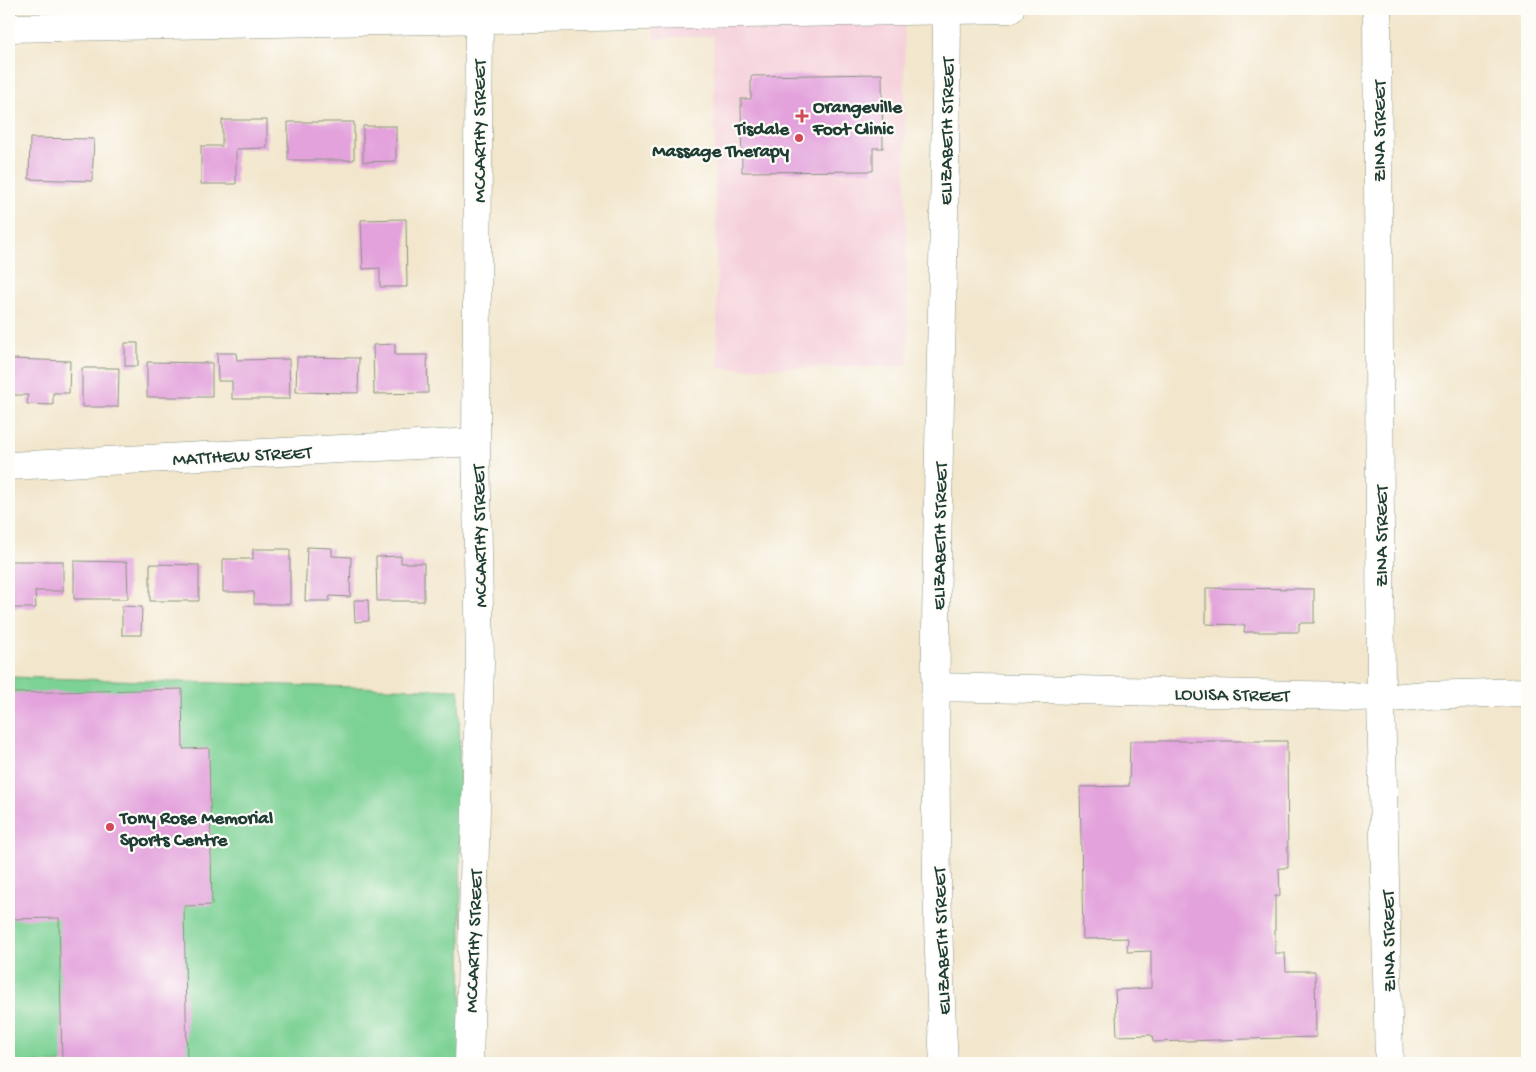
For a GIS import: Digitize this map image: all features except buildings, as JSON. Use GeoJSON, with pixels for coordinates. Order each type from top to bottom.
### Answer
{"type":"FeatureCollection","features":[{"type":"Feature","properties":{"kind":"street","name":"ELIZABETH STREET"},"geometry":{"type":"LineString","coordinates":[[944,1063],[938,964],[936,687],[947,9]]}},
{"type":"Feature","properties":{"kind":"street"},"geometry":{"type":"LineString","coordinates":[[9,28],[479,13],[1010,9]]}},
{"type":"Feature","properties":{"kind":"street","name":"ZINA STREET"},"geometry":{"type":"LineString","coordinates":[[1377,9],[1381,698],[1389,1063]]}},
{"type":"Feature","properties":{"kind":"street","name":"MCCARTHY STREET"},"geometry":{"type":"LineString","coordinates":[[469,1063],[480,663],[476,442],[479,13]]}},
{"type":"Feature","properties":{"kind":"street","name":"MATTHEW STREET"},"geometry":{"type":"LineString","coordinates":[[9,466],[476,442]]}},
{"type":"Feature","properties":{"kind":"street","name":"LOUISA STREET"},"geometry":{"type":"LineString","coordinates":[[936,687],[1381,698],[1527,692]]}},
{"type":"Feature","properties":{"kind":"shaded area"},"geometry":{"type":"Polygon","coordinates":[[[654,9],[904,9],[908,366],[718,369],[713,36],[654,39],[654,9]]]}},
{"type":"Feature","properties":{"kind":"green space"},"geometry":{"type":"Polygon","coordinates":[[[9,677],[459,690],[462,1063],[9,1063],[9,677]]]}},
{"type":"Feature","properties":{"kind":"place","name":"Orangeville Foot Clinic"},"geometry":{"type":"Point","coordinates":[802,116]}},
{"type":"Feature","properties":{"kind":"place","name":"Tisdale Massage Therapy"},"geometry":{"type":"Point","coordinates":[799,138]}},
{"type":"Feature","properties":{"kind":"place","name":"Tony Rose Memorial Sports Centre"},"geometry":{"type":"Point","coordinates":[110,827]}}]}
